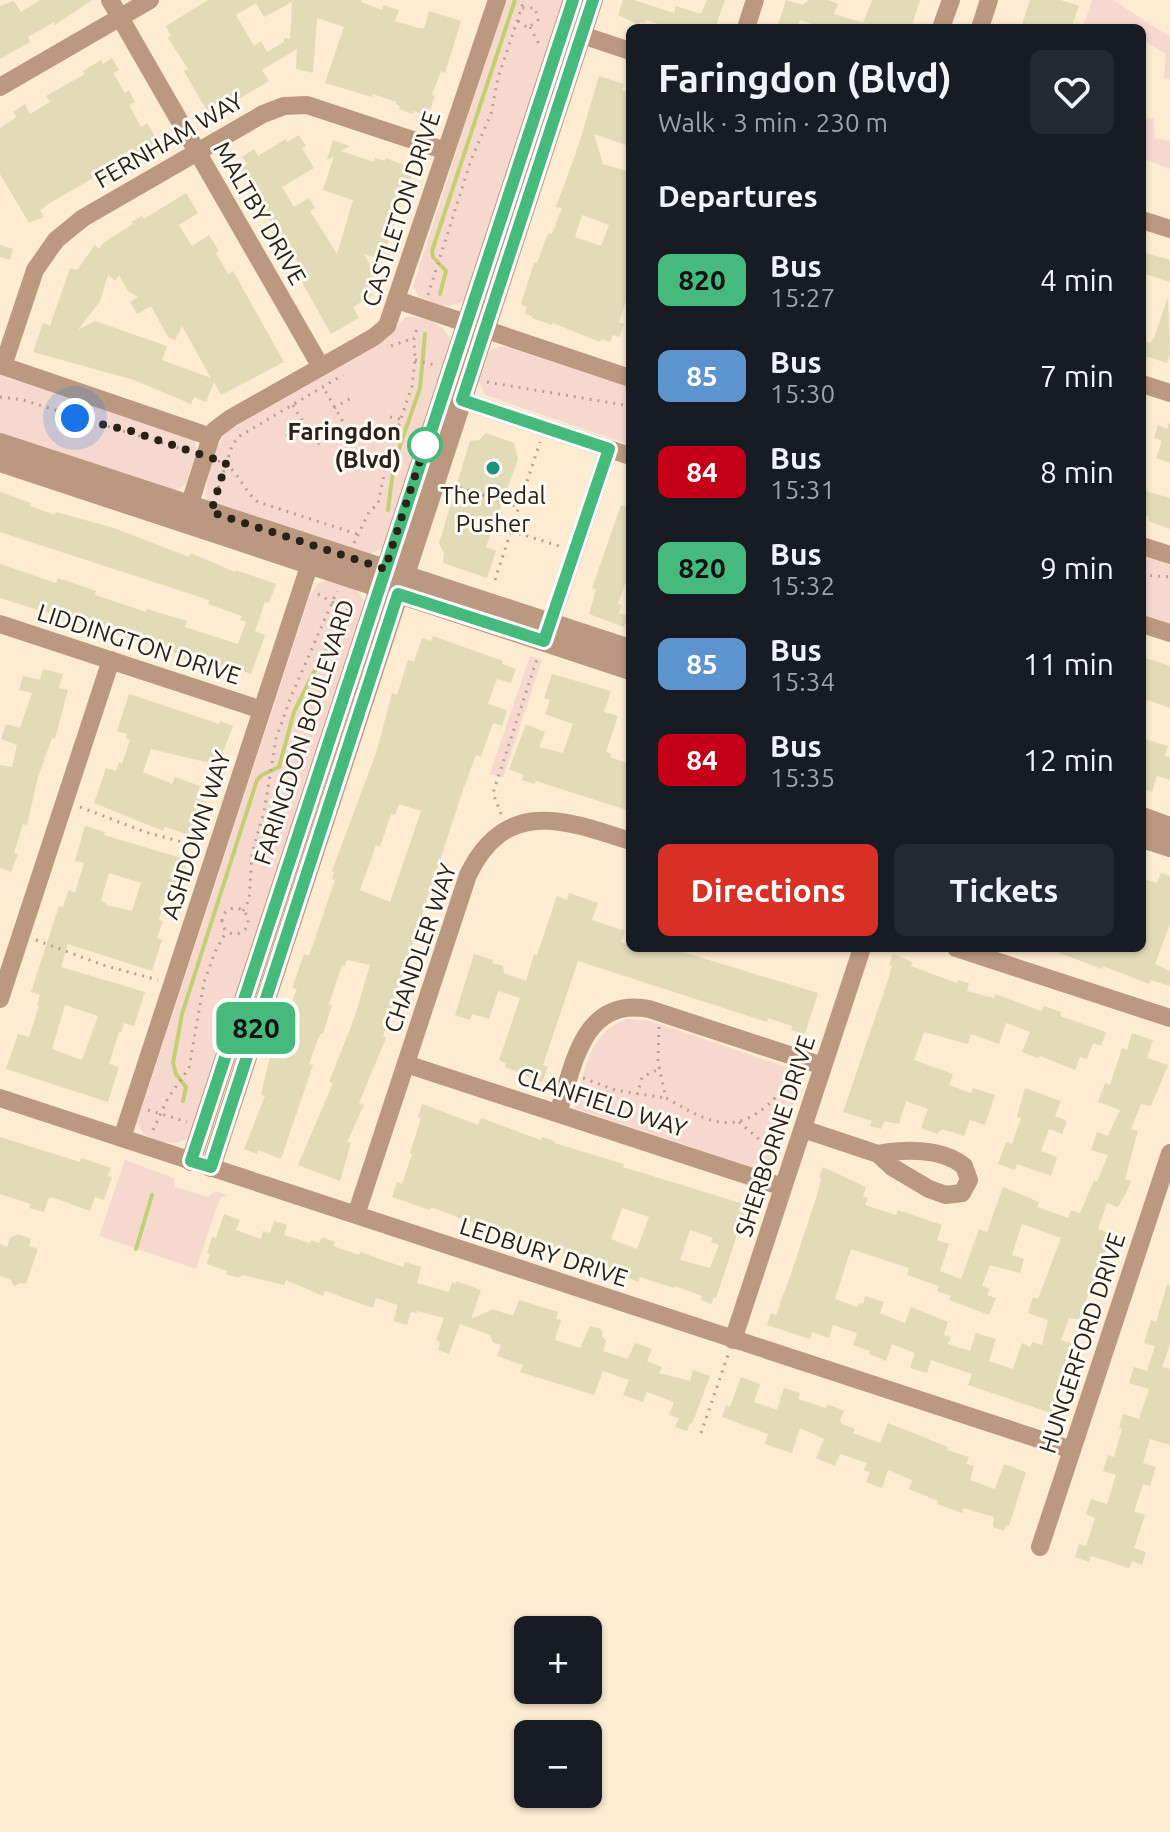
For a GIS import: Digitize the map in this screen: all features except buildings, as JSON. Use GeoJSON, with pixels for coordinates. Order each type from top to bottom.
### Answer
{"type":"FeatureCollection","features":[{"type":"Feature","properties":{"kind":"street","name":"MALTBY DRIVE"},"geometry":{"type":"LineString","coordinates":[[110,0],[321,367]]}},
{"type":"Feature","properties":{"kind":"street"},"geometry":{"type":"LineString","coordinates":[[0,87],[150,0]]}},
{"type":"Feature","properties":{"kind":"street","name":"FARINGDON BOULEVARD"},"geometry":{"type":"LineString","coordinates":[[573,0],[573,32]]}},
{"type":"Feature","properties":{"kind":"street","name":"FARINGDON BOULEVARD"},"geometry":{"type":"LineString","coordinates":[[201,1164],[573,32],[593,0]]}},
{"type":"Feature","properties":{"kind":"street"},"geometry":{"type":"LineString","coordinates":[[747,24],[755,0]]}},
{"type":"Feature","properties":{"kind":"street"},"geometry":{"type":"LineString","coordinates":[[942,24],[951,0]]}},
{"type":"Feature","properties":{"kind":"street"},"geometry":{"type":"LineString","coordinates":[[981,24],[989,0]]}},
{"type":"Feature","properties":{"kind":"street","name":"CASTLETON DRIVE"},"geometry":{"type":"LineString","coordinates":[[211,437],[222,423],[382,332],[391,319],[492,1]]}},
{"type":"Feature","properties":{"kind":"street"},"geometry":{"type":"LineString","coordinates":[[573,32],[626,50]]}},
{"type":"Feature","properties":{"kind":"street","name":"FERNHAM WAY"},"geometry":{"type":"LineString","coordinates":[[1,366],[35,270],[56,240],[83,218],[273,109],[296,105],[317,107],[446,151]]}},
{"type":"Feature","properties":{"kind":"street"},"geometry":{"type":"LineString","coordinates":[[1146,221],[1170,229]]}},
{"type":"Feature","properties":{"kind":"street"},"geometry":{"type":"LineString","coordinates":[[397,300],[626,377]]}},
{"type":"Feature","properties":{"kind":"street"},"geometry":{"type":"LineString","coordinates":[[1,366],[211,437],[186,514]]}},
{"type":"Feature","properties":{"kind":"street"},"geometry":{"type":"LineString","coordinates":[[1146,385],[1170,393]]}},
{"type":"Feature","properties":{"kind":"street"},"geometry":{"type":"LineString","coordinates":[[452,397],[626,455]]}},
{"type":"Feature","properties":{"kind":"street"},"geometry":{"type":"LineString","coordinates":[[0,443],[186,514],[211,512],[313,555]]}},
{"type":"Feature","properties":{"kind":"street"},"geometry":{"type":"LineString","coordinates":[[544,640],[609,449]]}},
{"type":"Feature","properties":{"kind":"street"},"geometry":{"type":"LineString","coordinates":[[0,462],[186,514],[313,555],[626,669]]}},
{"type":"Feature","properties":{"kind":"street"},"geometry":{"type":"LineString","coordinates":[[1146,547],[1170,555]]}},
{"type":"Feature","properties":{"kind":"street","name":"ASHDOWN WAY"},"geometry":{"type":"LineString","coordinates":[[122,1138],[313,555]]}},
{"type":"Feature","properties":{"kind":"street","name":"LIDDINGTON DRIVE"},"geometry":{"type":"LineString","coordinates":[[0,624],[262,710]]}},
{"type":"Feature","properties":{"kind":"street"},"geometry":{"type":"LineString","coordinates":[[1146,625],[1170,633]]}},
{"type":"Feature","properties":{"kind":"street"},"geometry":{"type":"LineString","coordinates":[[544,640],[626,649]]}},
{"type":"Feature","properties":{"kind":"street"},"geometry":{"type":"LineString","coordinates":[[0,999],[111,660]]}},
{"type":"Feature","properties":{"kind":"street"},"geometry":{"type":"LineString","coordinates":[[1146,818],[1170,827]]}},
{"type":"Feature","properties":{"kind":"street","name":"CHANDLER WAY"},"geometry":{"type":"LineString","coordinates":[[356,1215],[468,875],[484,849],[508,829],[538,819],[556,819],[626,840]]}},
{"type":"Feature","properties":{"kind":"street"},"geometry":{"type":"LineString","coordinates":[[1146,839],[1170,847]]}},
{"type":"Feature","properties":{"kind":"street","name":"FARINGDON BOULEVARD"},"geometry":{"type":"LineString","coordinates":[[201,1164],[202,1127],[294,880]]}},
{"type":"Feature","properties":{"kind":"street","name":"SHERBORNE DRIVE"},"geometry":{"type":"LineString","coordinates":[[733,1340],[861,952]]}},
{"type":"Feature","properties":{"kind":"street"},"geometry":{"type":"LineString","coordinates":[[968,952],[1170,1018]]}},
{"type":"Feature","properties":{"kind":"street"},"geometry":{"type":"LineString","coordinates":[[558,1113],[589,1029],[605,1015],[626,1007],[663,1013],[823,1066]]}},
{"type":"Feature","properties":{"kind":"street","name":"CLANFIELD WAY"},"geometry":{"type":"LineString","coordinates":[[406,1064],[783,1187]]}},
{"type":"Feature","properties":{"kind":"street","name":"LEDBURY DRIVE"},"geometry":{"type":"LineString","coordinates":[[0,1098],[1072,1450]]}},
{"type":"Feature","properties":{"kind":"street"},"geometry":{"type":"LineString","coordinates":[[803,1129],[878,1154]]}},
{"type":"Feature","properties":{"kind":"street","name":"HUNGERFORD DRIVE"},"geometry":{"type":"LineString","coordinates":[[1040,1547],[1170,1153]]}},
{"type":"Feature","properties":{"kind":"path"},"geometry":{"type":"LineString","coordinates":[[351,550],[369,512],[378,504],[384,468],[420,361],[414,338],[463,182],[491,114],[498,78],[524,0]]}},
{"type":"Feature","properties":{"kind":"path"},"geometry":{"type":"LineString","coordinates":[[518,18],[520,24],[528,28],[538,20],[535,8],[526,6],[520,10]]}},
{"type":"Feature","properties":{"kind":"path"},"geometry":{"type":"LineString","coordinates":[[457,180],[463,182]]}},
{"type":"Feature","properties":{"kind":"path"},"geometry":{"type":"LineString","coordinates":[[387,348],[414,338]]}},
{"type":"Feature","properties":{"kind":"path"},"geometry":{"type":"LineString","coordinates":[[420,361],[460,375],[626,405]]}},
{"type":"Feature","properties":{"kind":"path"},"geometry":{"type":"LineString","coordinates":[[211,512],[226,463],[238,437],[345,374]]}},
{"type":"Feature","properties":{"kind":"path"},"geometry":{"type":"LineString","coordinates":[[293,405],[316,445],[346,427],[323,387]]}},
{"type":"Feature","properties":{"kind":"path"},"geometry":{"type":"LineString","coordinates":[[0,397],[23,400],[226,463],[258,502],[357,534]]}},
{"type":"Feature","properties":{"kind":"path"},"geometry":{"type":"LineString","coordinates":[[334,408],[351,398]]}},
{"type":"Feature","properties":{"kind":"path"},"geometry":{"type":"LineString","coordinates":[[390,417],[400,419]]}},
{"type":"Feature","properties":{"kind":"path"},"geometry":{"type":"LineString","coordinates":[[286,436],[305,425]]}},
{"type":"Feature","properties":{"kind":"path"},"geometry":{"type":"LineString","coordinates":[[495,580],[540,442]]}},
{"type":"Feature","properties":{"kind":"path"},"geometry":{"type":"LineString","coordinates":[[238,478],[245,473]]}},
{"type":"Feature","properties":{"kind":"path"},"geometry":{"type":"LineString","coordinates":[[449,484],[519,507]]}},
{"type":"Feature","properties":{"kind":"path"},"geometry":{"type":"LineString","coordinates":[[511,531],[559,546]]}},
{"type":"Feature","properties":{"kind":"path"},"geometry":{"type":"LineString","coordinates":[[1146,575],[1170,577]]}},
{"type":"Feature","properties":{"kind":"path"},"geometry":{"type":"LineString","coordinates":[[243,911],[249,900],[252,853],[264,812],[270,765],[290,699],[340,582]]}},
{"type":"Feature","properties":{"kind":"path"},"geometry":{"type":"LineString","coordinates":[[303,587],[361,619]]}},
{"type":"Feature","properties":{"kind":"path"},"geometry":{"type":"LineString","coordinates":[[508,829],[493,793],[544,640]]}},
{"type":"Feature","properties":{"kind":"path"},"geometry":{"type":"LineString","coordinates":[[80,807],[145,832],[201,847]]}},
{"type":"Feature","properties":{"kind":"path"},"geometry":{"type":"LineString","coordinates":[[147,1146],[160,1114],[190,1065],[204,982],[227,930],[223,919],[227,911],[235,908],[243,911],[248,921],[245,929],[238,934],[227,930]]}},
{"type":"Feature","properties":{"kind":"path"},"geometry":{"type":"LineString","coordinates":[[36,940],[103,965],[158,980]]}},
{"type":"Feature","properties":{"kind":"path"},"geometry":{"type":"LineString","coordinates":[[663,1013],[657,1040],[659,1070],[666,1098]]}},
{"type":"Feature","properties":{"kind":"path"},"geometry":{"type":"LineString","coordinates":[[571,1074],[615,1090],[666,1098],[706,1119],[739,1122],[757,1114],[778,1095],[794,1056]]}},
{"type":"Feature","properties":{"kind":"path"},"geometry":{"type":"LineString","coordinates":[[637,1095],[642,1077],[659,1070]]}},
{"type":"Feature","properties":{"kind":"path"},"geometry":{"type":"LineString","coordinates":[[132,1105],[202,1127]]}},
{"type":"Feature","properties":{"kind":"path"},"geometry":{"type":"LineString","coordinates":[[739,1122],[760,1140],[766,1151],[791,1160]]}},
{"type":"Feature","properties":{"kind":"path"},"geometry":{"type":"LineString","coordinates":[[701,1433],[733,1340]]}},
{"type":"Feature","properties":{"kind":"shaded area"},"geometry":{"type":"Polygon","coordinates":[[[506,0],[565,0],[465,299],[454,305],[442,305],[418,296],[413,286],[506,0]]]}},
{"type":"Feature","properties":{"kind":"shaded area"},"geometry":{"type":"Polygon","coordinates":[[[1092,0],[1113,0],[1170,37],[1170,79],[1164,78],[1166,54],[1146,42],[1146,24],[1084,24],[1092,0]]]}},
{"type":"Feature","properties":{"kind":"shaded area"},"geometry":{"type":"Polygon","coordinates":[[[1146,118],[1154,119],[1155,138],[1170,141],[1170,169],[1146,160],[1146,118]]]}},
{"type":"Feature","properties":{"kind":"shaded area"},"geometry":{"type":"Polygon","coordinates":[[[406,317],[434,322],[445,331],[451,343],[382,548],[370,554],[207,500],[211,465],[226,432],[385,339],[406,317]]]}},
{"type":"Feature","properties":{"kind":"shaded area"},"geometry":{"type":"Polygon","coordinates":[[[503,346],[626,386],[626,444],[485,395],[478,380],[488,353],[503,346]]]}},
{"type":"Feature","properties":{"kind":"shaded area"},"geometry":{"type":"Polygon","coordinates":[[[0,375],[194,439],[197,451],[185,485],[175,491],[0,434],[0,375]]]}},
{"type":"Feature","properties":{"kind":"shaded area"},"geometry":{"type":"Polygon","coordinates":[[[1146,557],[1170,565],[1170,623],[1146,615],[1146,557]]]}},
{"type":"Feature","properties":{"kind":"shaded area"},"geometry":{"type":"Polygon","coordinates":[[[328,580],[356,590],[365,605],[189,1137],[172,1143],[160,1141],[143,1134],[137,1123],[310,595],[319,583],[328,580]]]}},
{"type":"Feature","properties":{"kind":"shaded area"},"geometry":{"type":"Polygon","coordinates":[[[530,656],[542,660],[503,778],[490,774],[530,656]]]}},
{"type":"Feature","properties":{"kind":"shaded area"},"geometry":{"type":"Polygon","coordinates":[[[628,1019],[647,1020],[804,1073],[770,1171],[574,1108],[585,1067],[596,1043],[604,1033],[628,1019]]]}},
{"type":"Feature","properties":{"kind":"shaded area"},"geometry":{"type":"Polygon","coordinates":[[[125,1160],[174,1178],[175,1187],[208,1197],[215,1191],[227,1195],[221,1197],[217,1206],[196,1269],[99,1236],[125,1160]]]}},
{"type":"Feature","properties":{"kind":"waterway"},"geometry":{"type":"LineString","coordinates":[[440,294],[446,271],[433,257],[432,251],[515,0]]}},
{"type":"Feature","properties":{"kind":"waterway"},"geometry":{"type":"LineString","coordinates":[[388,510],[394,463],[420,388],[425,334]]}},
{"type":"Feature","properties":{"kind":"waterway"},"geometry":{"type":"LineString","coordinates":[[183,1101],[186,1087],[176,1074],[173,1063],[182,1014],[257,780],[279,767],[294,712],[339,630],[340,615]]}},
{"type":"Feature","properties":{"kind":"waterway"},"geometry":{"type":"LineString","coordinates":[[136,1249],[152,1195]]}},
{"type":"Feature","properties":{"kind":"bus line","name":"820"},"geometry":{"type":"LineString","coordinates":[[573,0],[191,1161],[211,1167],[398,594],[544,641],[609,449],[462,400],[593,0]]}},
{"type":"Feature","properties":{"kind":"place","name":"Faringdon (Blvd)"},"geometry":{"type":"Point","coordinates":[425,445]}},
{"type":"Feature","properties":{"kind":"place","name":"The Pedal Pusher"},"geometry":{"type":"Point","coordinates":[493,468]}},
{"type":"Feature","properties":{"kind":"route"},"geometry":{"type":"LineString","coordinates":[[75,418],[131,431],[226,463],[211,512],[385,569],[425,445]]}}]}
